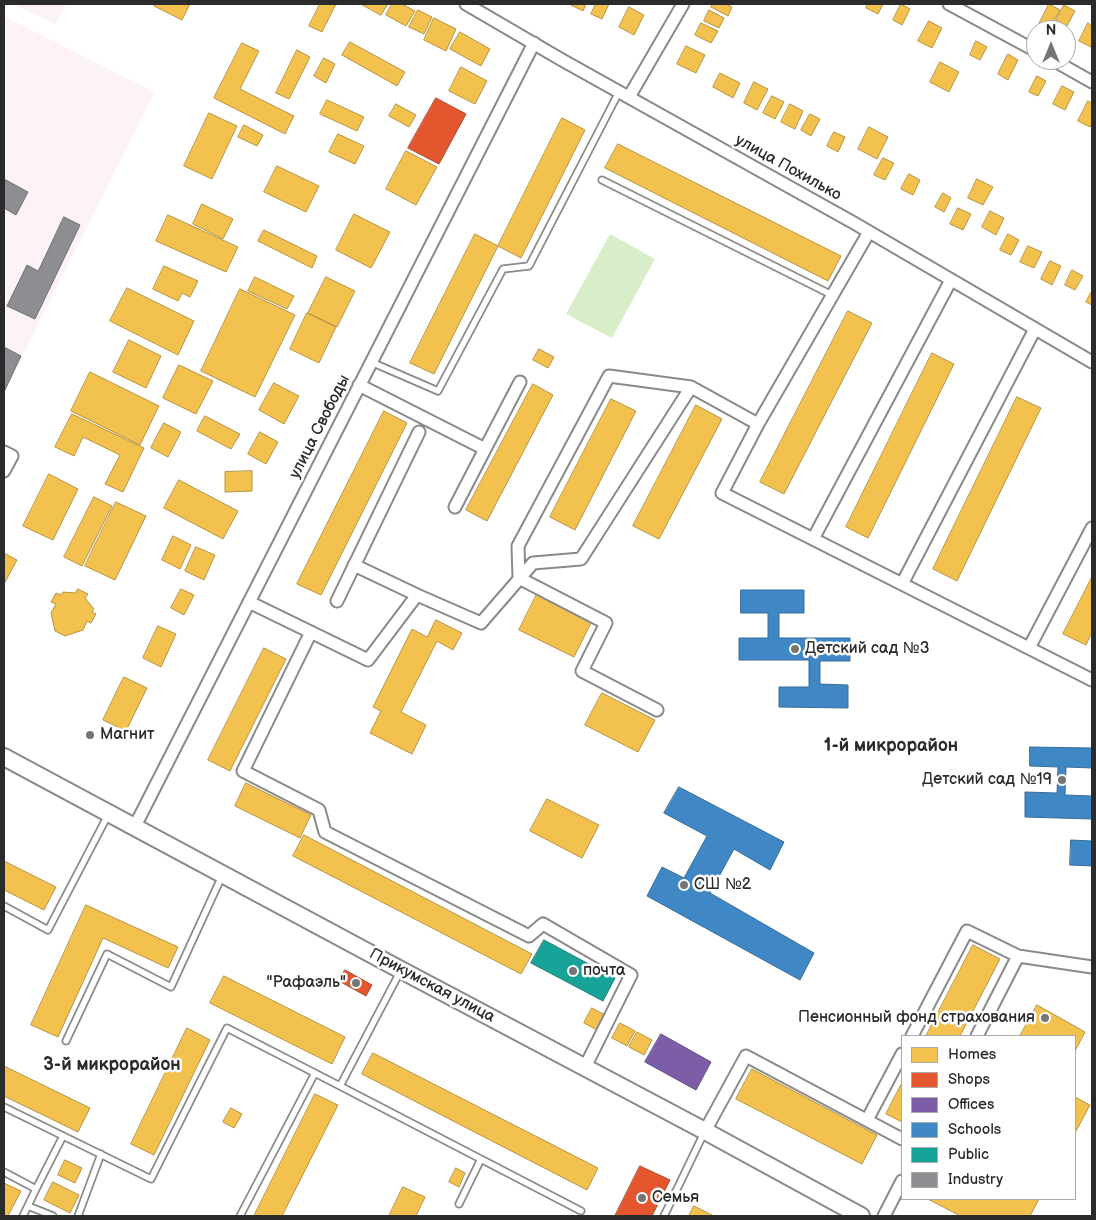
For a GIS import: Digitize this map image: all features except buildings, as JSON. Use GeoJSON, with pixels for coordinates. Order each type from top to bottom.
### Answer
{"type":"FeatureCollection","features":[{"type":"Feature","properties":{"kind":"main road","name":"Прикумская улица"},"geometry":{"type":"LineString","coordinates":[[4,757],[705,1131],[858,1216]]}},
{"type":"Feature","properties":{"kind":"street","name":"улица Похилько"},"geometry":{"type":"LineString","coordinates":[[466,4],[869,232],[1092,362]]}},
{"type":"Feature","properties":{"kind":"street"},"geometry":{"type":"LineString","coordinates":[[624,95],[683,4]]}},
{"type":"Feature","properties":{"kind":"street"},"geometry":{"type":"LineString","coordinates":[[949,4],[1026,46]]}},
{"type":"Feature","properties":{"kind":"street","name":"улица Свободы"},"geometry":{"type":"LineString","coordinates":[[134,826],[534,43]]}},
{"type":"Feature","properties":{"kind":"street"},"geometry":{"type":"LineString","coordinates":[[1070,70],[1092,82]]}},
{"type":"Feature","properties":{"kind":"street"},"geometry":{"type":"LineString","coordinates":[[869,232],[758,424],[722,493],[1092,680]]}},
{"type":"Feature","properties":{"kind":"street"},"geometry":{"type":"LineString","coordinates":[[813,539],[951,280]]}},
{"type":"Feature","properties":{"kind":"street"},"geometry":{"type":"LineString","coordinates":[[902,584],[1035,328]]}},
{"type":"Feature","properties":{"kind":"street"},"geometry":{"type":"LineString","coordinates":[[519,578],[518,546],[608,376],[691,387],[758,424]]}},
{"type":"Feature","properties":{"kind":"street"},"geometry":{"type":"LineString","coordinates":[[455,507],[520,382]]}},
{"type":"Feature","properties":{"kind":"street"},"geometry":{"type":"LineString","coordinates":[[359,385],[485,449]]}},
{"type":"Feature","properties":{"kind":"street"},"geometry":{"type":"LineString","coordinates":[[354,565],[417,595],[481,622],[533,563],[580,559],[691,387]]}},
{"type":"Feature","properties":{"kind":"street"},"geometry":{"type":"LineString","coordinates":[[337,601],[419,432]]}},
{"type":"Feature","properties":{"kind":"street"},"geometry":{"type":"LineString","coordinates":[[4,452],[12,456],[4,471]]}},
{"type":"Feature","properties":{"kind":"street"},"geometry":{"type":"LineString","coordinates":[[1029,648],[1092,528]]}},
{"type":"Feature","properties":{"kind":"street"},"geometry":{"type":"LineString","coordinates":[[519,578],[606,622],[582,671],[657,710]]}},
{"type":"Feature","properties":{"kind":"street"},"geometry":{"type":"LineString","coordinates":[[249,602],[368,660],[417,595]]}},
{"type":"Feature","properties":{"kind":"street"},"geometry":{"type":"LineString","coordinates":[[311,632],[243,771],[319,810],[325,832],[530,936],[543,924],[632,975],[585,1067]]}},
{"type":"Feature","properties":{"kind":"street"},"geometry":{"type":"LineString","coordinates":[[913,1035],[967,932],[1018,956],[1092,967]]}},
{"type":"Feature","properties":{"kind":"street"},"geometry":{"type":"LineString","coordinates":[[978,1035],[1018,956]]}},
{"type":"Feature","properties":{"kind":"street"},"geometry":{"type":"LineString","coordinates":[[705,1131],[746,1056],[901,1138]]}},
{"type":"Feature","properties":{"kind":"street"},"geometry":{"type":"LineString","coordinates":[[867,1120],[901,1056]]}},
{"type":"Feature","properties":{"kind":"street"},"geometry":{"type":"LineString","coordinates":[[884,1216],[901,1183]]}},
{"type":"Feature","properties":{"kind":"lane"},"geometry":{"type":"LineString","coordinates":[[371,362],[438,391],[503,269],[529,266],[624,95]]}},
{"type":"Feature","properties":{"kind":"lane"},"geometry":{"type":"LineString","coordinates":[[602,180],[832,295]]}},
{"type":"Feature","properties":{"kind":"lane"},"geometry":{"type":"LineString","coordinates":[[4,906],[48,930],[110,812]]}},
{"type":"Feature","properties":{"kind":"lane"},"geometry":{"type":"LineString","coordinates":[[66,1041],[107,954],[171,986],[223,874]]}},
{"type":"Feature","properties":{"kind":"lane"},"geometry":{"type":"LineString","coordinates":[[340,1086],[401,970]]}},
{"type":"Feature","properties":{"kind":"lane"},"geometry":{"type":"LineString","coordinates":[[4,1107],[151,1178],[227,1028],[581,1211]]}},
{"type":"Feature","properties":{"kind":"lane"},"geometry":{"type":"LineString","coordinates":[[240,1216],[315,1073]]}},
{"type":"Feature","properties":{"kind":"lane"},"geometry":{"type":"LineString","coordinates":[[664,1216],[705,1131]]}},
{"type":"Feature","properties":{"kind":"lane"},"geometry":{"type":"LineString","coordinates":[[23,1216],[63,1136]]}},
{"type":"Feature","properties":{"kind":"lane"},"geometry":{"type":"LineString","coordinates":[[78,1216],[101,1154]]}},
{"type":"Feature","properties":{"kind":"lane"},"geometry":{"type":"LineString","coordinates":[[459,1204],[481,1159]]}},
{"type":"Feature","properties":{"kind":"lane"},"geometry":{"type":"LineString","coordinates":[[4,1172],[36,1189]]}},
{"type":"Feature","properties":{"kind":"lane"},"geometry":{"type":"LineString","coordinates":[[28,1206],[53,1216]]}},
{"type":"Feature","properties":{"kind":"shaded area"},"geometry":{"type":"Polygon","coordinates":[[[12,4],[66,4],[56,24],[12,4]]]}},
{"type":"Feature","properties":{"kind":"shaded area"},"geometry":{"type":"Polygon","coordinates":[[[4,16],[155,92],[4,392],[4,16]]]}},
{"type":"Feature","properties":{"kind":"green space"},"geometry":{"type":"Polygon","coordinates":[[[610,234],[655,259],[612,338],[566,314],[610,234]]]}},
{"type":"Feature","properties":{"kind":"place","name":"Детский сад №3"},"geometry":{"type":"Point","coordinates":[795,649]}},
{"type":"Feature","properties":{"kind":"place","name":"Магнит"},"geometry":{"type":"Point","coordinates":[90,735]}},
{"type":"Feature","properties":{"kind":"place","name":"Детский сад №19"},"geometry":{"type":"Point","coordinates":[1062,780]}},
{"type":"Feature","properties":{"kind":"place","name":"СШ №2"},"geometry":{"type":"Point","coordinates":[684,885]}},
{"type":"Feature","properties":{"kind":"place","name":"почта"},"geometry":{"type":"Point","coordinates":[573,971]}},
{"type":"Feature","properties":{"kind":"place","name":"\"Рафаэль\""},"geometry":{"type":"Point","coordinates":[356,983]}},
{"type":"Feature","properties":{"kind":"place","name":"Пенсионный фонд страхования"},"geometry":{"type":"Point","coordinates":[1045,1018]}},
{"type":"Feature","properties":{"kind":"place","name":"Семья"},"geometry":{"type":"Point","coordinates":[642,1198]}},
{"type":"Feature","properties":{"kind":"district","name":"1-й микрорайон"},"geometry":{"type":"Point","coordinates":[891,746]}},
{"type":"Feature","properties":{"kind":"district","name":"3-й микрорайон"},"geometry":{"type":"Point","coordinates":[112,1065]}}]}
